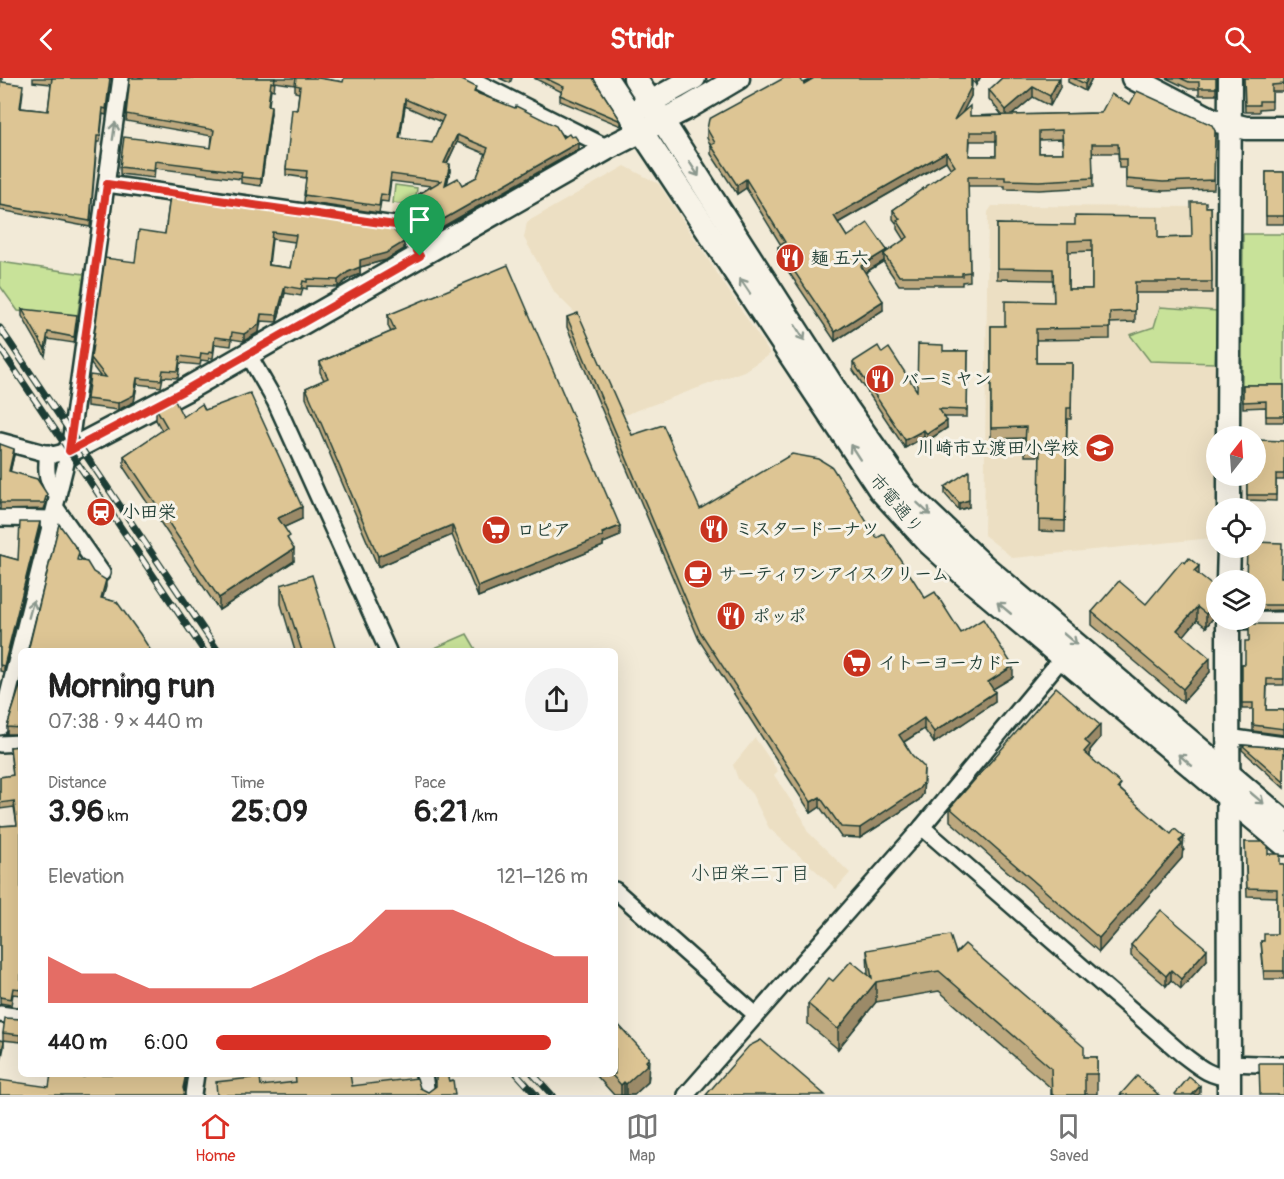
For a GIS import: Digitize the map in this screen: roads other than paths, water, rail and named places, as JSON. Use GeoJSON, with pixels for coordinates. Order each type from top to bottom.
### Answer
{"type":"FeatureCollection","features":[{"type":"Feature","properties":{"kind":"street"},"geometry":{"type":"LineString","coordinates":[[21,648],[56,508],[58,452],[107,184],[121,78]]}},
{"type":"Feature","properties":{"kind":"street"},"geometry":{"type":"LineString","coordinates":[[469,78],[608,148]]}},
{"type":"Feature","properties":{"kind":"street","name":"市電通り"},"geometry":{"type":"LineString","coordinates":[[606,78],[880,490],[929,543],[1284,844]]}},
{"type":"Feature","properties":{"kind":"street","name":"市電通り"},"geometry":{"type":"LineString","coordinates":[[635,78],[846,407],[906,492],[985,567],[1284,821]]}},
{"type":"Feature","properties":{"kind":"street"},"geometry":{"type":"LineString","coordinates":[[656,112],[694,78]]}},
{"type":"Feature","properties":{"kind":"street"},"geometry":{"type":"LineString","coordinates":[[102,573],[56,508],[45,471],[58,452],[187,389],[420,256],[608,148],[634,123],[738,78]]}},
{"type":"Feature","properties":{"kind":"street"},"geometry":{"type":"LineString","coordinates":[[1133,78],[1214,120],[1231,126],[1284,128]]}},
{"type":"Feature","properties":{"kind":"street"},"geometry":{"type":"LineString","coordinates":[[1228,426],[1230,78]]}},
{"type":"Feature","properties":{"kind":"street"},"geometry":{"type":"LineString","coordinates":[[107,184],[395,225],[404,229],[420,256]]}},
{"type":"Feature","properties":{"kind":"street"},"geometry":{"type":"LineString","coordinates":[[248,354],[275,401],[387,648]]}},
{"type":"Feature","properties":{"kind":"street"},"geometry":{"type":"LineString","coordinates":[[0,441],[58,452]]}},
{"type":"Feature","properties":{"kind":"street"},"geometry":{"type":"LineString","coordinates":[[0,518],[56,508]]}},
{"type":"Feature","properties":{"kind":"street"},"geometry":{"type":"LineString","coordinates":[[1266,620],[1284,620]]}},
{"type":"Feature","properties":{"kind":"street"},"geometry":{"type":"LineString","coordinates":[[1228,630],[1229,1078]]}},
{"type":"Feature","properties":{"kind":"street"},"geometry":{"type":"LineString","coordinates":[[0,727],[18,658]]}},
{"type":"Feature","properties":{"kind":"street"},"geometry":{"type":"LineString","coordinates":[[686,1095],[922,827],[1062,658]]}},
{"type":"Feature","properties":{"kind":"street"},"geometry":{"type":"LineString","coordinates":[[1228,737],[1284,745]]}},
{"type":"Feature","properties":{"kind":"street"},"geometry":{"type":"LineString","coordinates":[[0,744],[18,743]]}},
{"type":"Feature","properties":{"kind":"street"},"geometry":{"type":"LineString","coordinates":[[922,827],[1182,1054],[1207,1072],[1217,1077],[1229,1078],[1284,1065]]}},
{"type":"Feature","properties":{"kind":"street"},"geometry":{"type":"LineString","coordinates":[[618,893],[756,1015]]}},
{"type":"Feature","properties":{"kind":"street"},"geometry":{"type":"LineString","coordinates":[[0,1014],[18,1017]]}},
{"type":"Feature","properties":{"kind":"street"},"geometry":{"type":"LineString","coordinates":[[194,1095],[196,1077]]}},
{"type":"Feature","properties":{"kind":"street"},"geometry":{"type":"LineString","coordinates":[[425,1077],[428,1095]]}},
{"type":"Feature","properties":{"kind":"railway"},"geometry":{"type":"LineString","coordinates":[[0,328],[216,648]]}},
{"type":"Feature","properties":{"kind":"railway"},"geometry":{"type":"LineString","coordinates":[[0,348],[202,648]]}},
{"type":"Feature","properties":{"kind":"railway"},"geometry":{"type":"LineString","coordinates":[[520,1077],[536,1095]]}},
{"type":"Feature","properties":{"kind":"railway"},"geometry":{"type":"LineString","coordinates":[[536,1077],[552,1095]]}},
{"type":"Feature","properties":{"kind":"place","name":"麺 五六"},"geometry":{"type":"Point","coordinates":[790,258]}},
{"type":"Feature","properties":{"kind":"place","name":"バーミヤン"},"geometry":{"type":"Point","coordinates":[880,379]}},
{"type":"Feature","properties":{"kind":"place","name":"川崎市立渡田小学校"},"geometry":{"type":"Point","coordinates":[1100,448]}},
{"type":"Feature","properties":{"kind":"place","name":"小田栄"},"geometry":{"type":"Point","coordinates":[101,512]}},
{"type":"Feature","properties":{"kind":"place","name":"ミスタードーナツ"},"geometry":{"type":"Point","coordinates":[714,529]}},
{"type":"Feature","properties":{"kind":"place","name":"ロピア"},"geometry":{"type":"Point","coordinates":[496,530]}},
{"type":"Feature","properties":{"kind":"place","name":"サーティワンアイスクリーム"},"geometry":{"type":"Point","coordinates":[698,574]}},
{"type":"Feature","properties":{"kind":"place","name":"ポッポ"},"geometry":{"type":"Point","coordinates":[731,616]}},
{"type":"Feature","properties":{"kind":"place","name":"イトーヨーカドー"},"geometry":{"type":"Point","coordinates":[857,663]}},
{"type":"Feature","properties":{"kind":"district","name":"小田栄二丁目"},"geometry":{"type":"Point","coordinates":[750,873]}}]}
